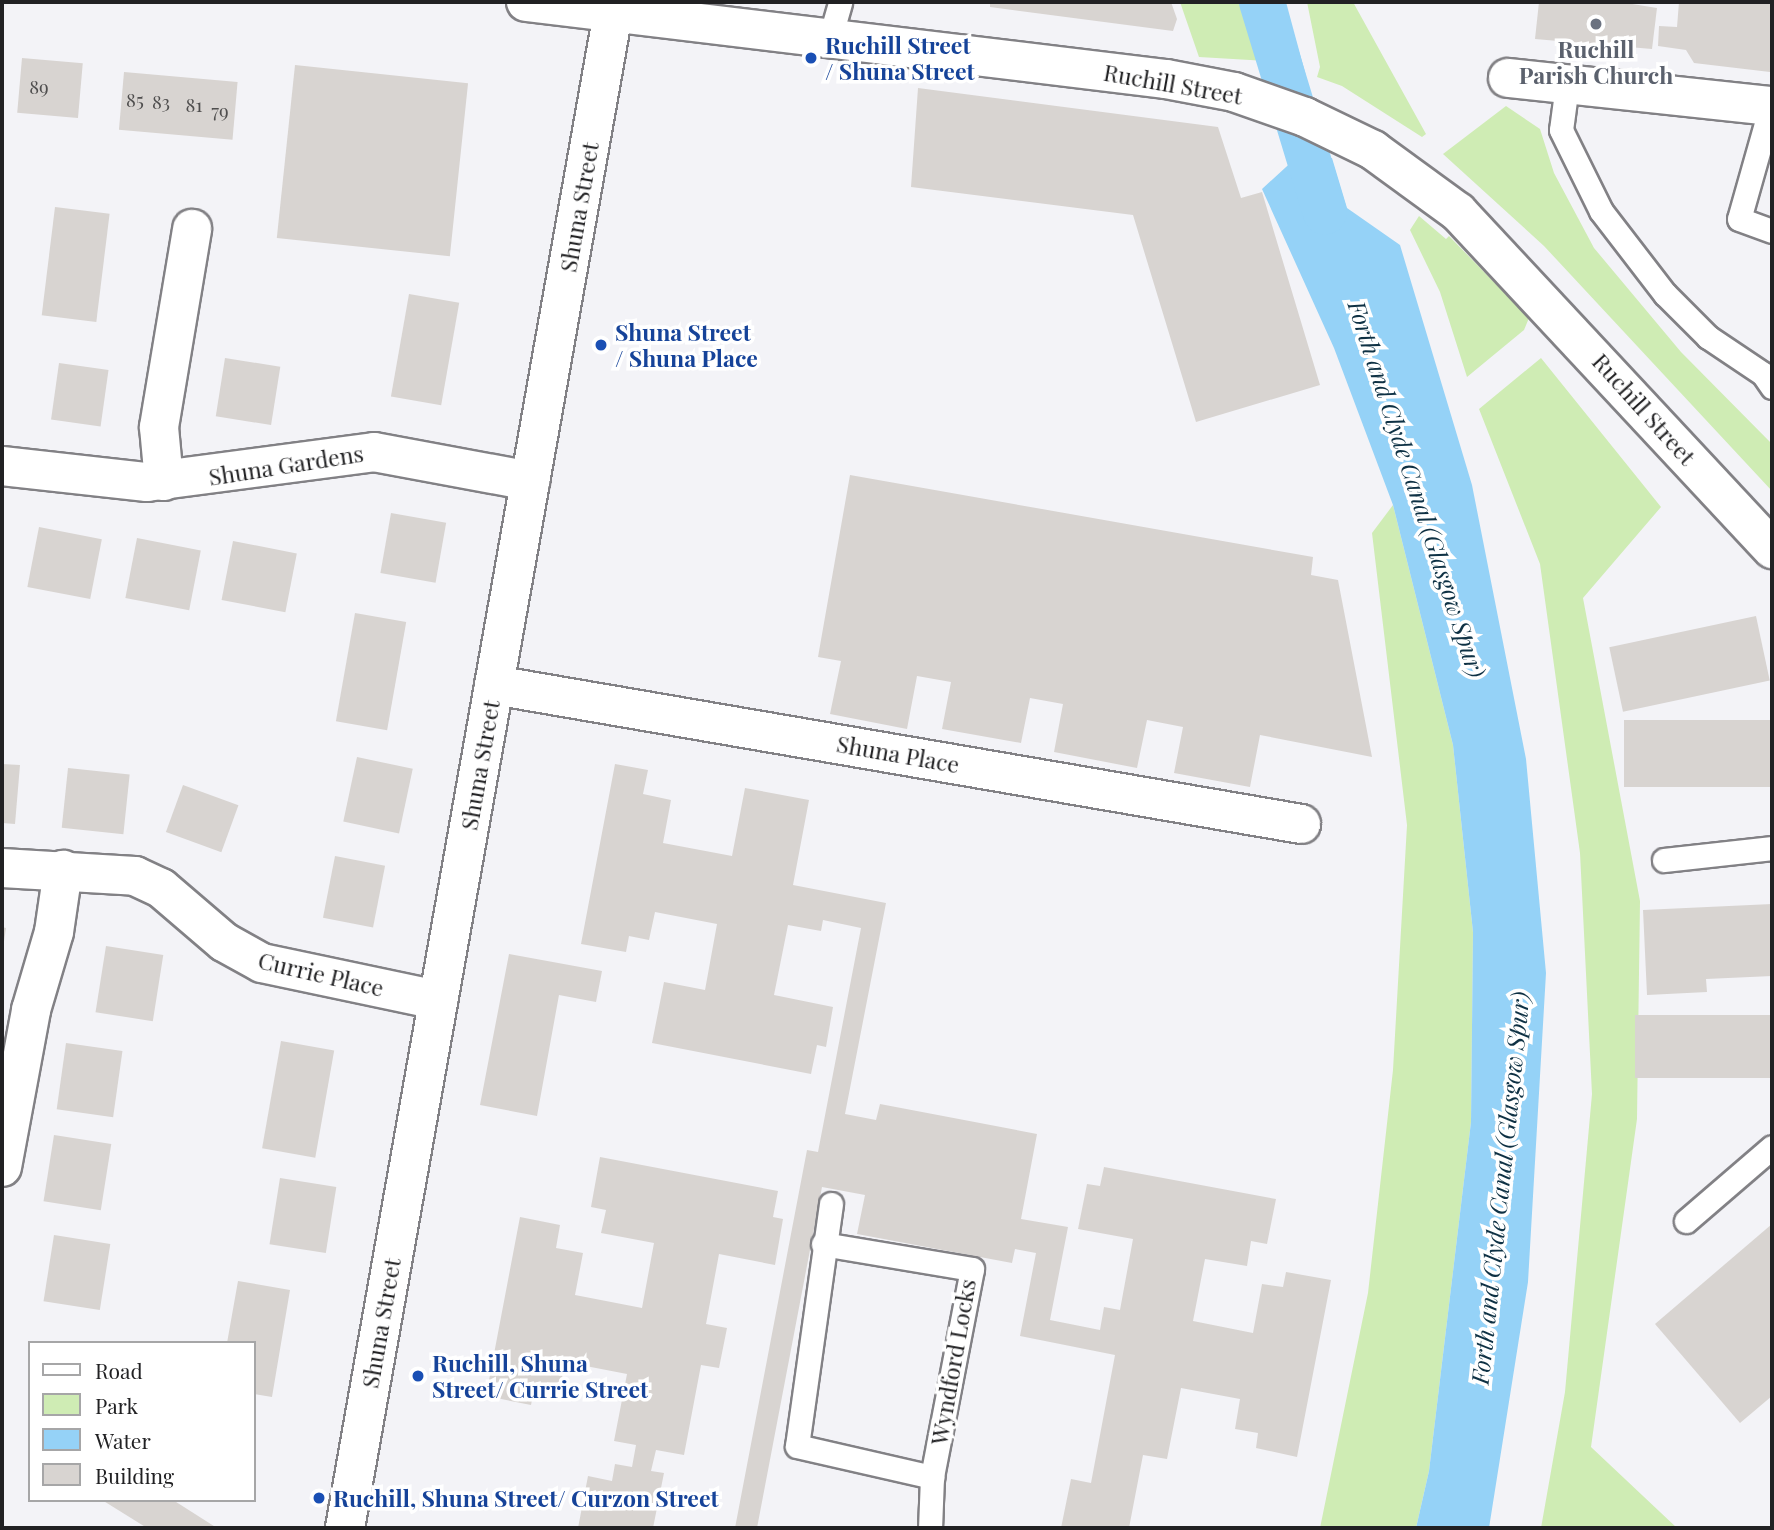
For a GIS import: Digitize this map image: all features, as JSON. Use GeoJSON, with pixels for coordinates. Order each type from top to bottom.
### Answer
{"type":"FeatureCollection","features":[{"type":"Feature","properties":{"kind":"street","name":"Ruchill Street"},"geometry":{"type":"LineString","coordinates":[[526,2],[614,7],[1209,87],[1316,122],[1423,182],[1508,262],[1772,549]]}},
{"type":"Feature","properties":{"kind":"street","name":"Shuna Street"},"geometry":{"type":"LineString","coordinates":[[345,1528],[614,7]]}},
{"type":"Feature","properties":{"kind":"street"},"geometry":{"type":"LineString","coordinates":[[1508,78],[1771,106]]}},
{"type":"Feature","properties":{"kind":"street"},"geometry":{"type":"LineString","coordinates":[[164,481],[158,436],[192,229]]}},
{"type":"Feature","properties":{"kind":"street","name":"Shuna Gardens"},"geometry":{"type":"LineString","coordinates":[[2,466],[123,482],[164,481],[352,452],[397,453],[530,481]]}},
{"type":"Feature","properties":{"kind":"street","name":"Shuna Place"},"geometry":{"type":"LineString","coordinates":[[494,685],[1301,824]]}},
{"type":"Feature","properties":{"kind":"street","name":"Currie Place"},"geometry":{"type":"LineString","coordinates":[[2,868],[113,873],[148,880],[224,942],[262,963],[438,1000]]}},
{"type":"Feature","properties":{"kind":"street"},"geometry":{"type":"LineString","coordinates":[[2,1167],[31,1010],[54,932],[63,870]]}},
{"type":"Feature","properties":{"kind":"lane"},"geometry":{"type":"LineString","coordinates":[[830,38],[840,2]]}},
{"type":"Feature","properties":{"kind":"lane"},"geometry":{"type":"LineString","coordinates":[[1567,85],[1561,130],[1601,211],[1665,294],[1708,337],[1763,374],[1772,387]]}},
{"type":"Feature","properties":{"kind":"lane"},"geometry":{"type":"LineString","coordinates":[[1771,106],[1739,219],[1772,231]]}},
{"type":"Feature","properties":{"kind":"lane"},"geometry":{"type":"LineString","coordinates":[[1664,860],[1772,848]]}},
{"type":"Feature","properties":{"kind":"lane"},"geometry":{"type":"LineString","coordinates":[[1686,1221],[1772,1147]]}},
{"type":"Feature","properties":{"kind":"lane","name":"Wyndford Locks"},"geometry":{"type":"LineString","coordinates":[[831,1204],[823,1244],[797,1446],[932,1477]]}},
{"type":"Feature","properties":{"kind":"lane","name":"Wyndford Locks"},"geometry":{"type":"LineString","coordinates":[[823,1244],[972,1269],[932,1477],[930,1528]]}},
{"type":"Feature","properties":{"kind":"green space"},"geometry":{"type":"Polygon","coordinates":[[[1180,2],[1249,2],[1267,61],[1199,57],[1180,2]]]}},
{"type":"Feature","properties":{"kind":"green space"},"geometry":{"type":"Polygon","coordinates":[[[1307,2],[1353,2],[1426,134],[1422,137],[1342,86],[1317,77],[1320,67],[1307,2]]]}},
{"type":"Feature","properties":{"kind":"green space"},"geometry":{"type":"Polygon","coordinates":[[[1506,106],[1540,129],[1554,173],[1594,248],[1681,352],[1772,444],[1772,491],[1544,246],[1443,154],[1506,106]]]}},
{"type":"Feature","properties":{"kind":"green space"},"geometry":{"type":"Polygon","coordinates":[[[1419,216],[1446,239],[1449,236],[1529,318],[1524,330],[1467,377],[1440,292],[1410,230],[1419,216]]]}},
{"type":"Feature","properties":{"kind":"green space"},"geometry":{"type":"Polygon","coordinates":[[[1541,358],[1661,507],[1583,598],[1640,901],[1637,1119],[1591,1447],[1677,1528],[1541,1528],[1565,1392],[1592,1094],[1580,853],[1540,564],[1479,409],[1541,358]]]}},
{"type":"Feature","properties":{"kind":"green space"},"geometry":{"type":"Polygon","coordinates":[[[1393,505],[1453,745],[1473,932],[1471,1122],[1429,1471],[1416,1528],[1320,1528],[1368,1293],[1393,1070],[1407,825],[1372,533],[1393,505]]]}},
{"type":"Feature","properties":{"kind":"water"},"geometry":{"type":"Polygon","coordinates":[[[1249,2],[1286,2],[1306,76],[1267,61],[1249,2]]]}},
{"type":"Feature","properties":{"kind":"water"},"geometry":{"type":"Polygon","coordinates":[[[1298,156],[1332,158],[1347,208],[1400,245],[1472,485],[1526,759],[1546,973],[1528,1282],[1489,1528],[1416,1528],[1429,1471],[1471,1122],[1473,932],[1453,745],[1393,505],[1334,348],[1262,189],[1298,156]]]}},
{"type":"Feature","properties":{"kind":"building"},"geometry":{"type":"Polygon","coordinates":[[[990,2],[1171,2],[1177,19],[1173,31],[990,7],[990,2]]]}},
{"type":"Feature","properties":{"kind":"building","name":"Ruchill Parish Church"},"geometry":{"type":"Polygon","coordinates":[[[1539,2],[1620,2],[1657,8],[1652,49],[1535,39],[1539,2]]]}},
{"type":"Feature","properties":{"kind":"building"},"geometry":{"type":"Polygon","coordinates":[[[1679,2],[1772,2],[1770,72],[1694,63],[1686,50],[1658,46],[1659,26],[1677,27],[1679,2]]]}},
{"type":"Feature","properties":{"kind":"building"},"geometry":{"type":"Polygon","coordinates":[[[22,58],[83,63],[78,118],[17,113],[22,58]]]}},
{"type":"Feature","properties":{"kind":"building"},"geometry":{"type":"Polygon","coordinates":[[[295,65],[468,83],[450,256],[277,238],[295,65]]]}},
{"type":"Feature","properties":{"kind":"building"},"geometry":{"type":"Polygon","coordinates":[[[124,72],[238,82],[233,140],[119,130],[124,72]]]}},
{"type":"Feature","properties":{"kind":"building"},"geometry":{"type":"Polygon","coordinates":[[[918,88],[1218,127],[1241,198],[1262,192],[1320,385],[1196,422],[1133,215],[911,187],[918,88]]]}},
{"type":"Feature","properties":{"kind":"building"},"geometry":{"type":"Polygon","coordinates":[[[55,207],[110,214],[96,322],[42,315],[55,207]]]}},
{"type":"Feature","properties":{"kind":"building"},"geometry":{"type":"Polygon","coordinates":[[[409,294],[459,303],[441,405],[391,396],[409,294]]]}},
{"type":"Feature","properties":{"kind":"building"},"geometry":{"type":"Polygon","coordinates":[[[225,358],[280,367],[271,425],[216,416],[225,358]]]}},
{"type":"Feature","properties":{"kind":"building"},"geometry":{"type":"Polygon","coordinates":[[[59,363],[109,370],[101,426],[51,419],[59,363]]]}},
{"type":"Feature","properties":{"kind":"building"},"geometry":{"type":"Polygon","coordinates":[[[850,475],[1313,557],[1311,575],[1338,580],[1372,757],[1260,735],[1250,787],[1174,773],[1183,727],[1147,720],[1137,768],[1054,752],[1063,704],[1030,698],[1021,743],[942,729],[951,682],[917,676],[907,729],[830,714],[841,661],[818,657],[850,475]]]}},
{"type":"Feature","properties":{"kind":"building"},"geometry":{"type":"Polygon","coordinates":[[[391,513],[446,523],[436,583],[380,573],[391,513]]]}},
{"type":"Feature","properties":{"kind":"building"},"geometry":{"type":"Polygon","coordinates":[[[39,527],[102,539],[90,599],[27,587],[39,527]]]}},
{"type":"Feature","properties":{"kind":"building"},"geometry":{"type":"Polygon","coordinates":[[[137,538],[201,550],[189,610],[125,598],[137,538]]]}},
{"type":"Feature","properties":{"kind":"building"},"geometry":{"type":"Polygon","coordinates":[[[233,541],[297,553],[285,612],[222,600],[233,541]]]}},
{"type":"Feature","properties":{"kind":"building"},"geometry":{"type":"Polygon","coordinates":[[[355,613],[406,622],[387,730],[336,721],[355,613]]]}},
{"type":"Feature","properties":{"kind":"building"},"geometry":{"type":"Polygon","coordinates":[[[1756,616],[1770,681],[1623,712],[1609,647],[1756,616]]]}},
{"type":"Feature","properties":{"kind":"building"},"geometry":{"type":"Polygon","coordinates":[[[1624,720],[1772,720],[1772,787],[1624,787],[1624,720]]]}},
{"type":"Feature","properties":{"kind":"building"},"geometry":{"type":"Polygon","coordinates":[[[357,757],[413,769],[399,833],[343,822],[357,757]]]}},
{"type":"Feature","properties":{"kind":"building"},"geometry":{"type":"Polygon","coordinates":[[[2,764],[20,765],[15,824],[2,823],[2,764]]]}},
{"type":"Feature","properties":{"kind":"building"},"geometry":{"type":"Polygon","coordinates":[[[615,764],[648,770],[643,794],[671,800],[663,843],[732,856],[745,788],[809,800],[793,885],[886,903],[845,1114],[876,1120],[880,1104],[1037,1134],[1021,1219],[1068,1227],[1050,1320],[1100,1330],[1104,1307],[1120,1310],[1133,1239],[1078,1229],[1087,1184],[1100,1186],[1104,1167],[1276,1199],[1267,1244],[1251,1241],[1247,1266],[1205,1259],[1193,1321],[1253,1333],[1262,1284],[1283,1287],[1286,1272],[1331,1280],[1297,1457],[1256,1448],[1258,1433],[1235,1429],[1240,1399],[1181,1388],[1167,1459],[1143,1455],[1129,1528],[1061,1528],[1071,1479],[1091,1483],[1115,1355],[1020,1336],[1036,1253],[1015,1249],[1012,1263],[857,1234],[865,1195],[822,1187],[757,1528],[735,1528],[807,1150],[818,1152],[861,928],[823,920],[821,931],[788,925],[774,995],[833,1007],[826,1047],[817,1045],[811,1074],[652,1043],[664,982],[705,990],[717,924],[655,912],[649,940],[629,936],[626,952],[581,944],[615,764]]]}},
{"type":"Feature","properties":{"kind":"building"},"geometry":{"type":"Polygon","coordinates":[[[68,768],[130,774],[123,834],[62,828],[68,768]]]}},
{"type":"Feature","properties":{"kind":"building"},"geometry":{"type":"Polygon","coordinates":[[[183,785],[238,805],[221,852],[166,832],[183,785]]]}},
{"type":"Feature","properties":{"kind":"building"},"geometry":{"type":"Polygon","coordinates":[[[335,856],[385,866],[373,928],[323,918],[335,856]]]}},
{"type":"Feature","properties":{"kind":"building"},"geometry":{"type":"Polygon","coordinates":[[[1772,904],[1772,976],[1706,979],[1707,992],[1647,995],[1643,910],[1772,904]]]}},
{"type":"Feature","properties":{"kind":"building"},"geometry":{"type":"Polygon","coordinates":[[[2,927],[6,928],[3,948],[2,948],[2,927]]]}},
{"type":"Feature","properties":{"kind":"building"},"geometry":{"type":"Polygon","coordinates":[[[106,946],[163,955],[153,1021],[96,1012],[106,946]]]}},
{"type":"Feature","properties":{"kind":"building"},"geometry":{"type":"Polygon","coordinates":[[[509,954],[602,971],[596,1002],[559,995],[537,1116],[480,1105],[509,954]]]}},
{"type":"Feature","properties":{"kind":"building"},"geometry":{"type":"Polygon","coordinates":[[[1635,1015],[1772,1015],[1772,1078],[1635,1078],[1635,1015]]]}},
{"type":"Feature","properties":{"kind":"building"},"geometry":{"type":"Polygon","coordinates":[[[281,1041],[334,1050],[315,1158],[262,1148],[281,1041]]]}},
{"type":"Feature","properties":{"kind":"building"},"geometry":{"type":"Polygon","coordinates":[[[66,1043],[122,1051],[113,1117],[57,1109],[66,1043]]]}},
{"type":"Feature","properties":{"kind":"building"},"geometry":{"type":"Polygon","coordinates":[[[54,1135],[111,1144],[101,1210],[44,1201],[54,1135]]]}},
{"type":"Feature","properties":{"kind":"building"},"geometry":{"type":"Polygon","coordinates":[[[600,1157],[778,1191],[773,1217],[783,1219],[775,1265],[719,1254],[706,1324],[727,1328],[719,1368],[701,1365],[684,1455],[656,1450],[651,1471],[664,1473],[653,1528],[578,1528],[588,1476],[612,1481],[615,1464],[632,1467],[636,1445],[614,1441],[627,1374],[565,1362],[559,1395],[534,1390],[531,1405],[486,1396],[520,1217],[560,1225],[556,1248],[583,1253],[575,1295],[642,1308],[654,1243],[601,1233],[606,1210],[591,1207],[600,1157]]]}},
{"type":"Feature","properties":{"kind":"building"},"geometry":{"type":"Polygon","coordinates":[[[280,1178],[336,1187],[326,1253],[270,1244],[280,1178]]]}},
{"type":"Feature","properties":{"kind":"building"},"geometry":{"type":"Polygon","coordinates":[[[1772,1224],[1772,1396],[1740,1423],[1655,1324],[1772,1224]]]}},
{"type":"Feature","properties":{"kind":"building"},"geometry":{"type":"Polygon","coordinates":[[[54,1235],[110,1244],[100,1310],[44,1301],[54,1235]]]}},
{"type":"Feature","properties":{"kind":"building"},"geometry":{"type":"Polygon","coordinates":[[[238,1281],[290,1290],[272,1397],[256,1394],[256,1341],[227,1341],[238,1281]]]}},
{"type":"Feature","properties":{"kind":"building"},"geometry":{"type":"Polygon","coordinates":[[[105,1502],[176,1502],[217,1528],[147,1528],[105,1502]]]}},
{"type":"Feature","properties":{"kind":"waterway","name":"Forth and Clyde Canal (Glasgow Spur)"},"geometry":{"type":"LineString","coordinates":[[1261,2],[1325,213]]}},
{"type":"Feature","properties":{"kind":"place","name":"Ruchill Parish Church"},"geometry":{"type":"Point","coordinates":[1596,24]}},
{"type":"Feature","properties":{"kind":"place","name":"Ruchill Street / Shuna Street"},"geometry":{"type":"Point","coordinates":[811,58]}},
{"type":"Feature","properties":{"kind":"place","name":"Shuna Street / Shuna Place"},"geometry":{"type":"Point","coordinates":[601,345]}},
{"type":"Feature","properties":{"kind":"place","name":"Ruchill, Shuna Street/ Currie Street"},"geometry":{"type":"Point","coordinates":[418,1376]}},
{"type":"Feature","properties":{"kind":"place","name":"Ruchill, Shuna Street/ Curzon Street"},"geometry":{"type":"Point","coordinates":[319,1498]}}]}
